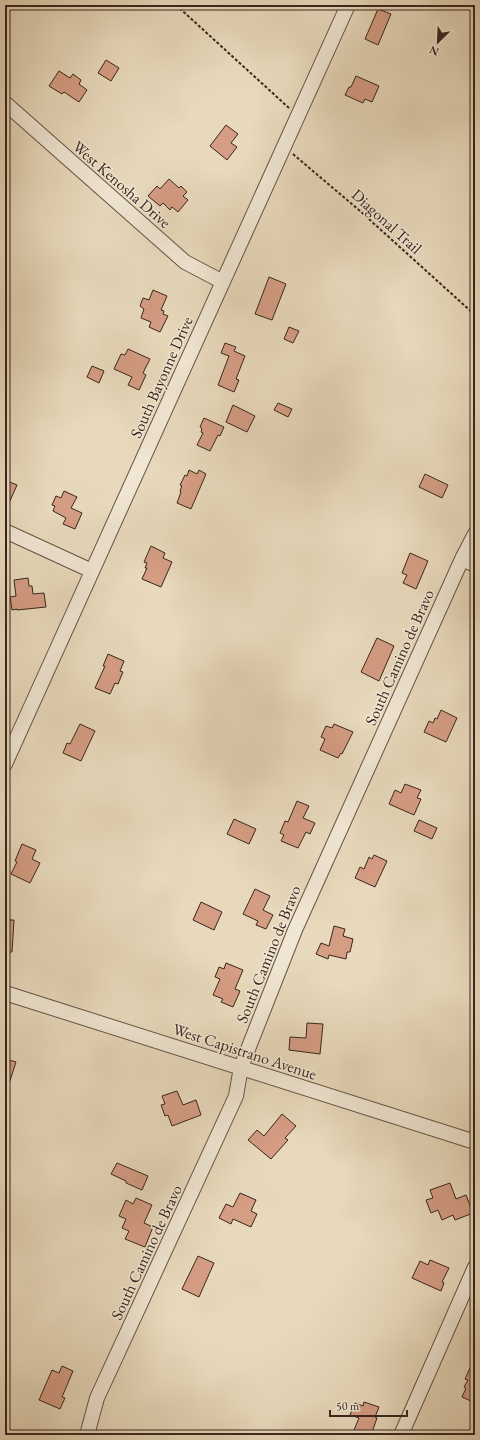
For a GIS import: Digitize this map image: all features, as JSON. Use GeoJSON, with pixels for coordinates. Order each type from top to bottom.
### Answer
{"type":"FeatureCollection","features":[{"type":"Feature","properties":{"kind":"street","name":"South Bayonne Drive"},"geometry":{"type":"LineString","coordinates":[[5,764],[348,5]]}},
{"type":"Feature","properties":{"kind":"street","name":"West Kenosha Drive"},"geometry":{"type":"LineString","coordinates":[[5,103],[186,262],[223,282]]}},
{"type":"Feature","properties":{"kind":"street"},"geometry":{"type":"LineString","coordinates":[[5,531],[92,571]]}},
{"type":"Feature","properties":{"kind":"street","name":"South Camino de Bravo"},"geometry":{"type":"LineString","coordinates":[[87,1435],[97,1398],[236,1096],[241,1067],[295,930],[462,559],[475,534]]}},
{"type":"Feature","properties":{"kind":"street"},"geometry":{"type":"LineString","coordinates":[[462,559],[475,566]]}},
{"type":"Feature","properties":{"kind":"street","name":"West Capistrano Avenue"},"geometry":{"type":"LineString","coordinates":[[5,992],[475,1142]]}},
{"type":"Feature","properties":{"kind":"street"},"geometry":{"type":"LineString","coordinates":[[401,1435],[475,1267]]}},
{"type":"Feature","properties":{"kind":"path"},"geometry":{"type":"LineString","coordinates":[[176,5],[298,116]]}},
{"type":"Feature","properties":{"kind":"path","name":"Diagonal Trail"},"geometry":{"type":"LineString","coordinates":[[284,146],[360,211],[475,315]]}},
{"type":"Feature","properties":{"kind":"building"},"geometry":{"type":"Polygon","coordinates":[[[378,9],[391,14],[378,45],[365,39],[378,9]]]}},
{"type":"Feature","properties":{"kind":"building"},"geometry":{"type":"Polygon","coordinates":[[[106,60],[119,68],[111,81],[98,73],[106,60]]]}},
{"type":"Feature","properties":{"kind":"building"},"geometry":{"type":"Polygon","coordinates":[[[59,71],[70,78],[73,74],[81,80],[79,84],[87,90],[79,102],[64,92],[62,94],[49,86],[59,71]]]}},
{"type":"Feature","properties":{"kind":"building"},"geometry":{"type":"Polygon","coordinates":[[[356,76],[379,86],[372,102],[365,99],[363,103],[345,95],[356,76]]]}},
{"type":"Feature","properties":{"kind":"building"},"geometry":{"type":"Polygon","coordinates":[[[226,125],[238,134],[231,143],[237,147],[227,160],[210,146],[226,125]]]}},
{"type":"Feature","properties":{"kind":"building"},"geometry":{"type":"Polygon","coordinates":[[[169,179],[179,188],[181,186],[187,192],[183,196],[188,200],[178,212],[172,207],[170,210],[163,203],[160,206],[148,196],[157,186],[160,189],[169,179]]]}},
{"type":"Feature","properties":{"kind":"building"},"geometry":{"type":"Polygon","coordinates":[[[269,277],[286,284],[272,320],[255,314],[269,277]]]}},
{"type":"Feature","properties":{"kind":"building"},"geometry":{"type":"Polygon","coordinates":[[[153,290],[167,296],[161,310],[164,311],[163,314],[168,316],[160,332],[149,327],[151,322],[141,318],[144,309],[140,306],[143,298],[149,300],[153,290]]]}},
{"type":"Feature","properties":{"kind":"building"},"geometry":{"type":"Polygon","coordinates":[[[289,327],[299,331],[293,343],[284,339],[289,327]]]}},
{"type":"Feature","properties":{"kind":"building"},"geometry":{"type":"Polygon","coordinates":[[[225,343],[236,347],[234,351],[245,356],[236,379],[239,380],[234,392],[218,385],[229,356],[221,353],[225,343]]]}},
{"type":"Feature","properties":{"kind":"building"},"geometry":{"type":"Polygon","coordinates":[[[128,349],[150,359],[143,373],[146,375],[139,390],[128,385],[132,377],[114,369],[121,354],[125,355],[128,349]]]}},
{"type":"Feature","properties":{"kind":"building"},"geometry":{"type":"Polygon","coordinates":[[[92,366],[104,371],[99,383],[87,377],[92,366]]]}},
{"type":"Feature","properties":{"kind":"building"},"geometry":{"type":"Polygon","coordinates":[[[278,403],[292,409],[288,417],[274,410],[278,403]]]}},
{"type":"Feature","properties":{"kind":"building"},"geometry":{"type":"Polygon","coordinates":[[[233,405],[255,416],[247,432],[226,422],[233,405]]]}},
{"type":"Feature","properties":{"kind":"building"},"geometry":{"type":"Polygon","coordinates":[[[204,418],[224,427],[210,451],[197,445],[203,433],[201,432],[202,429],[200,427],[204,418]]]}},
{"type":"Feature","properties":{"kind":"building"},"geometry":{"type":"Polygon","coordinates":[[[189,470],[197,474],[199,470],[206,474],[191,509],[177,503],[182,486],[180,485],[185,475],[187,476],[189,470]]]}},
{"type":"Feature","properties":{"kind":"building"},"geometry":{"type":"Polygon","coordinates":[[[425,474],[448,485],[442,498],[419,487],[425,474]]]}},
{"type":"Feature","properties":{"kind":"building"},"geometry":{"type":"Polygon","coordinates":[[[5,480],[17,485],[5,512],[5,480]]]}},
{"type":"Feature","properties":{"kind":"building"},"geometry":{"type":"Polygon","coordinates":[[[64,491],[77,497],[71,508],[82,513],[75,529],[63,524],[66,518],[53,511],[55,506],[52,505],[56,496],[61,498],[64,491]]]}},
{"type":"Feature","properties":{"kind":"building"},"geometry":{"type":"Polygon","coordinates":[[[151,546],[165,553],[163,558],[172,562],[161,587],[142,579],[147,568],[145,568],[147,563],[144,562],[151,546]]]}},
{"type":"Feature","properties":{"kind":"building"},"geometry":{"type":"Polygon","coordinates":[[[410,553],[428,561],[416,589],[403,583],[407,575],[402,573],[410,553]]]}},
{"type":"Feature","properties":{"kind":"building"},"geometry":{"type":"Polygon","coordinates":[[[28,578],[29,586],[32,586],[33,594],[44,593],[46,607],[12,610],[10,597],[16,596],[14,580],[28,578]]]}},
{"type":"Feature","properties":{"kind":"building"},"geometry":{"type":"Polygon","coordinates":[[[377,638],[394,646],[379,681],[361,672],[377,638]]]}},
{"type":"Feature","properties":{"kind":"building"},"geometry":{"type":"Polygon","coordinates":[[[108,654],[124,661],[120,671],[123,672],[118,684],[115,683],[110,694],[95,688],[105,666],[103,666],[108,654]]]}},
{"type":"Feature","properties":{"kind":"building"},"geometry":{"type":"Polygon","coordinates":[[[441,710],[457,718],[446,742],[424,732],[429,721],[433,723],[435,718],[437,719],[441,710]]]}},
{"type":"Feature","properties":{"kind":"building"},"geometry":{"type":"Polygon","coordinates":[[[80,724],[95,731],[81,761],[63,753],[67,743],[70,744],[80,724]]]}},
{"type":"Feature","properties":{"kind":"building"},"geometry":{"type":"Polygon","coordinates":[[[334,724],[353,732],[342,754],[341,753],[338,758],[320,750],[325,739],[321,737],[326,726],[332,728],[334,724]]]}},
{"type":"Feature","properties":{"kind":"building"},"geometry":{"type":"Polygon","coordinates":[[[405,784],[421,790],[417,798],[421,799],[414,815],[389,804],[395,790],[401,793],[405,784]]]}},
{"type":"Feature","properties":{"kind":"building"},"geometry":{"type":"Polygon","coordinates":[[[297,801],[309,806],[303,818],[315,823],[310,834],[306,832],[298,848],[281,841],[284,835],[280,833],[285,821],[288,822],[297,801]]]}},
{"type":"Feature","properties":{"kind":"building"},"geometry":{"type":"Polygon","coordinates":[[[234,819],[256,829],[249,844],[227,834],[234,819]]]}},
{"type":"Feature","properties":{"kind":"building"},"geometry":{"type":"Polygon","coordinates":[[[419,820],[437,828],[432,839],[414,831],[419,820]]]}},
{"type":"Feature","properties":{"kind":"building"},"geometry":{"type":"Polygon","coordinates":[[[22,844],[36,850],[32,859],[40,863],[30,883],[11,874],[17,862],[15,861],[22,844]]]}},
{"type":"Feature","properties":{"kind":"building"},"geometry":{"type":"Polygon","coordinates":[[[374,855],[387,861],[375,887],[355,878],[360,867],[364,869],[369,857],[372,859],[374,855]]]}},
{"type":"Feature","properties":{"kind":"building"},"geometry":{"type":"Polygon","coordinates":[[[255,889],[270,896],[263,910],[273,915],[266,929],[256,925],[258,921],[243,914],[255,889]]]}},
{"type":"Feature","properties":{"kind":"building"},"geometry":{"type":"Polygon","coordinates":[[[201,902],[222,912],[214,930],[193,920],[201,902]]]}},
{"type":"Feature","properties":{"kind":"building"},"geometry":{"type":"Polygon","coordinates":[[[5,920],[14,920],[12,952],[5,952],[5,920]]]}},
{"type":"Feature","properties":{"kind":"building"},"geometry":{"type":"Polygon","coordinates":[[[334,926],[345,929],[343,936],[353,939],[350,952],[347,952],[346,959],[329,955],[328,959],[316,954],[321,943],[329,946],[334,926]]]}},
{"type":"Feature","properties":{"kind":"building"},"geometry":{"type":"Polygon","coordinates":[[[226,963],[243,970],[235,989],[240,991],[233,1007],[221,1002],[223,999],[213,995],[220,979],[215,977],[219,967],[224,969],[226,963]]]}},
{"type":"Feature","properties":{"kind":"building"},"geometry":{"type":"Polygon","coordinates":[[[307,1023],[323,1024],[320,1054],[289,1050],[290,1037],[306,1038],[307,1023]]]}},
{"type":"Feature","properties":{"kind":"building"},"geometry":{"type":"Polygon","coordinates":[[[5,1059],[16,1062],[7,1090],[5,1090],[5,1059]]]}},
{"type":"Feature","properties":{"kind":"building"},"geometry":{"type":"Polygon","coordinates":[[[177,1091],[183,1105],[196,1100],[201,1115],[172,1126],[168,1115],[165,1116],[161,1105],[165,1104],[162,1096],[177,1091]]]}},
{"type":"Feature","properties":{"kind":"building"},"geometry":{"type":"Polygon","coordinates":[[[282,1114],[296,1126],[285,1138],[288,1140],[271,1159],[248,1140],[257,1130],[264,1136],[282,1114]]]}},
{"type":"Feature","properties":{"kind":"building"},"geometry":{"type":"Polygon","coordinates":[[[117,1163],[148,1176],[142,1190],[111,1174],[117,1163]]]}},
{"type":"Feature","properties":{"kind":"building"},"geometry":{"type":"Polygon","coordinates":[[[450,1183],[456,1199],[466,1195],[473,1213],[455,1220],[453,1215],[442,1220],[438,1210],[431,1213],[426,1200],[433,1198],[430,1190],[450,1183]]]}},
{"type":"Feature","properties":{"kind":"building"},"geometry":{"type":"Polygon","coordinates":[[[240,1193],[256,1200],[251,1211],[257,1214],[251,1227],[233,1219],[231,1224],[219,1218],[226,1204],[233,1207],[240,1193]]]}},
{"type":"Feature","properties":{"kind":"building"},"geometry":{"type":"Polygon","coordinates":[[[136,1198],[152,1205],[144,1223],[153,1227],[145,1247],[125,1239],[129,1231],[122,1228],[126,1219],[119,1216],[126,1200],[133,1204],[136,1198]]]}},
{"type":"Feature","properties":{"kind":"building"},"geometry":{"type":"Polygon","coordinates":[[[198,1256],[214,1263],[199,1297],[182,1289],[198,1256]]]}},
{"type":"Feature","properties":{"kind":"building"},"geometry":{"type":"Polygon","coordinates":[[[430,1260],[449,1268],[442,1282],[444,1283],[441,1291],[412,1278],[420,1261],[428,1265],[430,1260]]]}},
{"type":"Feature","properties":{"kind":"building"},"geometry":{"type":"Polygon","coordinates":[[[475,1357],[475,1403],[462,1397],[466,1388],[464,1387],[468,1380],[465,1379],[475,1357]]]}},
{"type":"Feature","properties":{"kind":"building"},"geometry":{"type":"Polygon","coordinates":[[[62,1366],[73,1371],[62,1397],[65,1398],[60,1409],[39,1400],[52,1370],[59,1373],[62,1366]]]}},
{"type":"Feature","properties":{"kind":"building"},"geometry":{"type":"Polygon","coordinates":[[[364,1402],[379,1407],[371,1435],[352,1435],[359,1418],[350,1415],[355,1403],[363,1406],[364,1402]]]}}]}
